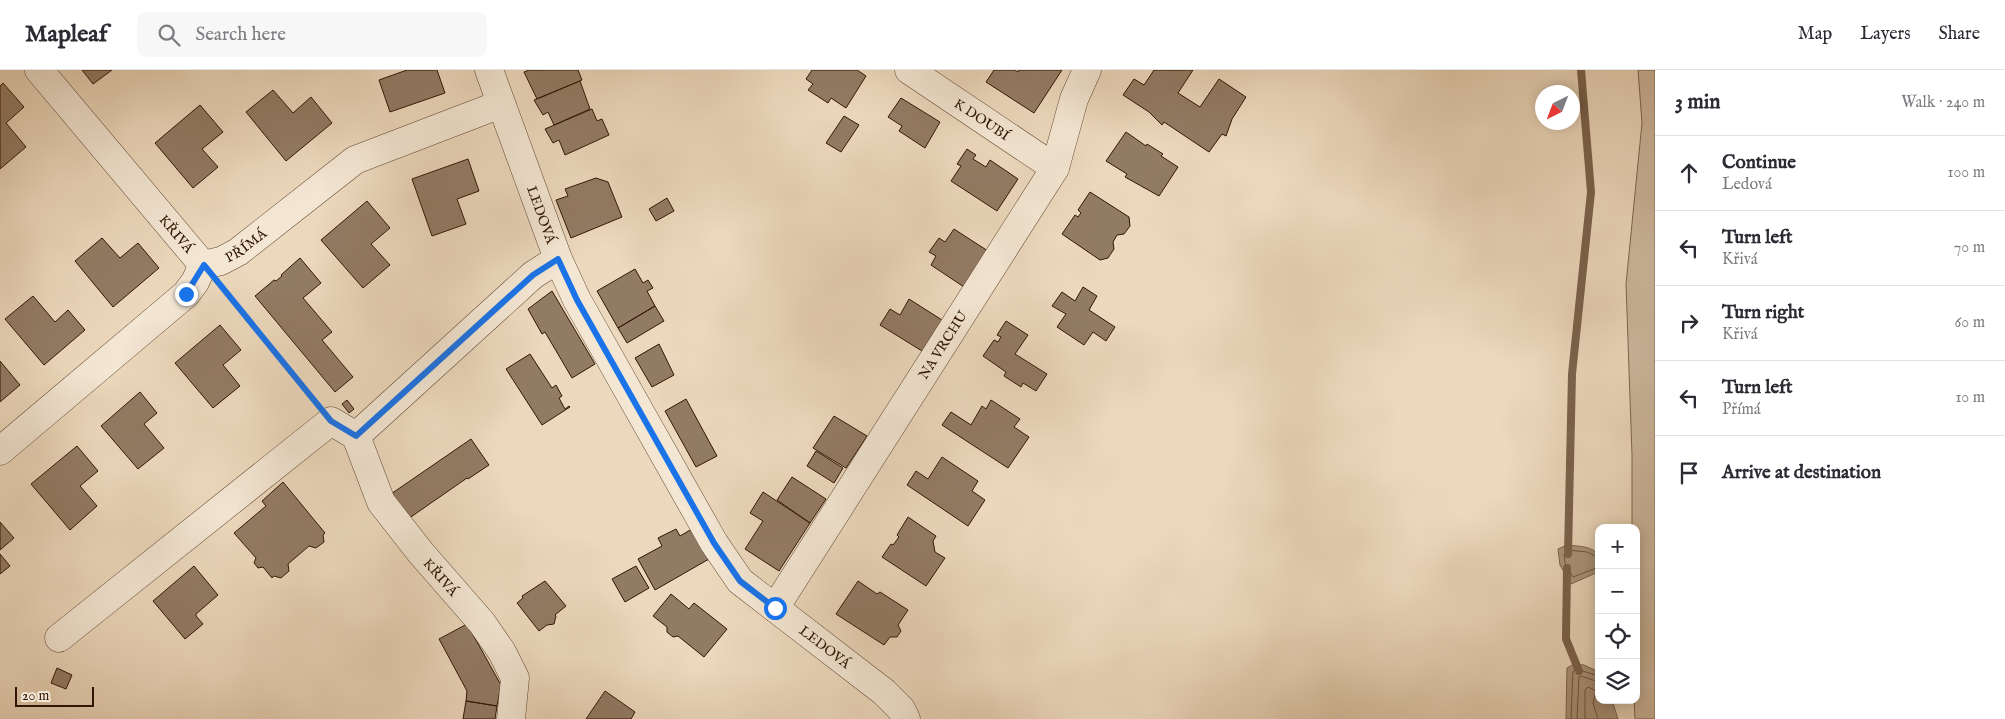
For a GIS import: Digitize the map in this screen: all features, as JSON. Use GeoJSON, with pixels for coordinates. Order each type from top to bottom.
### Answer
{"type":"FeatureCollection","features":[{"type":"Feature","properties":{"kind":"street","name":"KŘIVÁ"},"geometry":{"type":"LineString","coordinates":[[39,70],[204,265]]}},
{"type":"Feature","properties":{"kind":"street","name":"LEDOVÁ"},"geometry":{"type":"LineString","coordinates":[[489,70],[558,259],[577,300],[714,543],[740,581],[884,692],[901,710],[906,719]]}},
{"type":"Feature","properties":{"kind":"street","name":"K DOUBÍ"},"geometry":{"type":"LineString","coordinates":[[909,70],[1054,168]]}},
{"type":"Feature","properties":{"kind":"street","name":"NA VRCHU"},"geometry":{"type":"LineString","coordinates":[[775,608],[1054,168],[1074,99],[1087,70]]}},
{"type":"Feature","properties":{"kind":"street","name":"PŘÍMÁ"},"geometry":{"type":"LineString","coordinates":[[204,265],[220,261],[238,252],[355,160],[501,104]]}},
{"type":"Feature","properties":{"kind":"street"},"geometry":{"type":"LineString","coordinates":[[59,638],[331,421],[356,436],[533,275],[558,259]]}},
{"type":"Feature","properties":{"kind":"street"},"geometry":{"type":"LineString","coordinates":[[0,451],[186,294],[204,265]]}},
{"type":"Feature","properties":{"kind":"street","name":"KŘIVÁ"},"geometry":{"type":"LineString","coordinates":[[356,436],[381,502],[421,553],[482,623],[502,652],[516,678],[511,719]]}},
{"type":"Feature","properties":{"kind":"path","name":"KŘIVÁ"},"geometry":{"type":"LineString","coordinates":[[204,265],[331,421]]}},
{"type":"Feature","properties":{"kind":"shaded area"},"geometry":{"type":"Polygon","coordinates":[[[1638,70],[1655,70],[1655,719],[1635,719],[1634,704],[1640,704],[1640,524],[1632,524],[1632,455],[1626,284],[1642,123],[1638,70]]]}},
{"type":"Feature","properties":{"kind":"water"},"geometry":{"type":"Polygon","coordinates":[[[1567,545],[1592,550],[1595,552],[1595,573],[1571,584],[1560,565],[1558,549],[1567,545]]]}},
{"type":"Feature","properties":{"kind":"water"},"geometry":{"type":"Polygon","coordinates":[[[1574,664],[1584,665],[1595,670],[1595,704],[1613,704],[1618,719],[1566,719],[1567,668],[1574,664]]]}},
{"type":"Feature","properties":{"kind":"building"},"geometry":{"type":"Polygon","coordinates":[[[82,70],[112,70],[93,84],[82,70]]]}},
{"type":"Feature","properties":{"kind":"building"},"geometry":{"type":"Polygon","coordinates":[[[407,70],[437,70],[445,93],[390,112],[379,80],[407,70]]]}},
{"type":"Feature","properties":{"kind":"building"},"geometry":{"type":"Polygon","coordinates":[[[529,70],[578,70],[582,80],[537,99],[524,72],[529,70]]]}},
{"type":"Feature","properties":{"kind":"building"},"geometry":{"type":"Polygon","coordinates":[[[812,70],[857,70],[866,76],[846,108],[831,98],[828,103],[808,90],[813,84],[806,79],[812,70]]]}},
{"type":"Feature","properties":{"kind":"building"},"geometry":{"type":"Polygon","coordinates":[[[994,70],[1015,70],[1018,72],[1019,70],[1062,70],[1034,113],[986,82],[994,70]]]}},
{"type":"Feature","properties":{"kind":"building"},"geometry":{"type":"Polygon","coordinates":[[[1154,70],[1193,70],[1178,93],[1200,107],[1219,79],[1246,97],[1232,119],[1226,136],[1222,134],[1209,152],[1164,122],[1162,125],[1149,112],[1123,95],[1134,79],[1144,85],[1154,70]]]}},
{"type":"Feature","properties":{"kind":"building"},"geometry":{"type":"Polygon","coordinates":[[[580,81],[590,109],[554,125],[548,112],[543,115],[534,100],[580,81]]]}},
{"type":"Feature","properties":{"kind":"building"},"geometry":{"type":"Polygon","coordinates":[[[3,83],[24,107],[6,123],[26,147],[0,169],[0,86],[3,83]]]}},
{"type":"Feature","properties":{"kind":"building"},"geometry":{"type":"Polygon","coordinates":[[[273,90],[293,113],[311,97],[332,123],[286,161],[246,112],[273,90]]]}},
{"type":"Feature","properties":{"kind":"building"},"geometry":{"type":"Polygon","coordinates":[[[901,98],[940,122],[925,148],[899,131],[902,126],[888,117],[901,98]]]}},
{"type":"Feature","properties":{"kind":"building"},"geometry":{"type":"Polygon","coordinates":[[[200,105],[223,132],[202,149],[218,167],[193,188],[155,143],[200,105]]]}},
{"type":"Feature","properties":{"kind":"building"},"geometry":{"type":"Polygon","coordinates":[[[592,109],[597,121],[602,119],[609,135],[565,155],[559,140],[553,143],[545,129],[592,109]]]}},
{"type":"Feature","properties":{"kind":"building"},"geometry":{"type":"Polygon","coordinates":[[[844,116],[859,125],[841,152],[826,143],[844,116]]]}},
{"type":"Feature","properties":{"kind":"building"},"geometry":{"type":"Polygon","coordinates":[[[1126,132],[1146,146],[1147,144],[1163,154],[1161,156],[1178,167],[1159,196],[1125,177],[1127,174],[1106,161],[1126,132]]]}},
{"type":"Feature","properties":{"kind":"building"},"geometry":{"type":"Polygon","coordinates":[[[967,149],[976,155],[973,159],[986,167],[990,160],[1018,179],[997,211],[951,181],[961,166],[957,164],[967,149]]]}},
{"type":"Feature","properties":{"kind":"building"},"geometry":{"type":"Polygon","coordinates":[[[468,159],[479,191],[457,199],[466,224],[432,236],[412,179],[468,159]]]}},
{"type":"Feature","properties":{"kind":"building"},"geometry":{"type":"Polygon","coordinates":[[[596,178],[608,182],[622,217],[571,238],[556,200],[568,196],[565,189],[596,178]]]}},
{"type":"Feature","properties":{"kind":"building"},"geometry":{"type":"Polygon","coordinates":[[[1090,192],[1129,217],[1130,226],[1124,234],[1117,235],[1113,242],[1114,249],[1108,258],[1100,260],[1062,234],[1075,215],[1078,217],[1081,213],[1078,210],[1090,192]]]}},
{"type":"Feature","properties":{"kind":"building"},"geometry":{"type":"Polygon","coordinates":[[[667,198],[674,211],[656,221],[649,209],[667,198]]]}},
{"type":"Feature","properties":{"kind":"building"},"geometry":{"type":"Polygon","coordinates":[[[367,201],[390,228],[371,244],[390,265],[363,288],[321,240],[367,201]]]}},
{"type":"Feature","properties":{"kind":"building"},"geometry":{"type":"Polygon","coordinates":[[[954,229],[988,251],[964,287],[931,265],[936,256],[929,252],[939,238],[945,242],[954,229]]]}},
{"type":"Feature","properties":{"kind":"building"},"geometry":{"type":"Polygon","coordinates":[[[102,238],[120,258],[138,243],[159,268],[113,307],[75,261],[102,238]]]}},
{"type":"Feature","properties":{"kind":"building"},"geometry":{"type":"Polygon","coordinates":[[[300,258],[321,283],[303,298],[332,332],[322,340],[353,377],[335,392],[255,296],[274,280],[276,281],[282,276],[300,258]]]}},
{"type":"Feature","properties":{"kind":"building"},"geometry":{"type":"Polygon","coordinates":[[[635,269],[643,283],[648,280],[653,288],[647,291],[655,306],[618,328],[597,291],[635,269]]]}},
{"type":"Feature","properties":{"kind":"building"},"geometry":{"type":"Polygon","coordinates":[[[1083,287],[1097,296],[1089,310],[1115,327],[1106,341],[1093,332],[1084,345],[1057,327],[1066,314],[1052,306],[1062,292],[1075,301],[1083,287]]]}},
{"type":"Feature","properties":{"kind":"building"},"geometry":{"type":"Polygon","coordinates":[[[552,291],[595,364],[572,378],[545,332],[542,334],[528,309],[552,291]]]}},
{"type":"Feature","properties":{"kind":"building"},"geometry":{"type":"Polygon","coordinates":[[[33,296],[55,322],[68,310],[85,330],[44,365],[5,319],[33,296]]]}},
{"type":"Feature","properties":{"kind":"building"},"geometry":{"type":"Polygon","coordinates":[[[909,299],[942,320],[922,351],[880,325],[890,309],[900,315],[909,299]]]}},
{"type":"Feature","properties":{"kind":"building"},"geometry":{"type":"Polygon","coordinates":[[[655,306],[664,321],[627,343],[618,328],[655,306]]]}},
{"type":"Feature","properties":{"kind":"building"},"geometry":{"type":"Polygon","coordinates":[[[1006,321],[1028,335],[1015,354],[1047,374],[1036,391],[1023,383],[1021,387],[1004,376],[1006,372],[983,356],[994,340],[998,342],[1001,337],[997,335],[1006,321]]]}},
{"type":"Feature","properties":{"kind":"building"},"geometry":{"type":"Polygon","coordinates":[[[220,325],[241,350],[223,365],[240,386],[213,408],[175,363],[220,325]]]}},
{"type":"Feature","properties":{"kind":"building"},"geometry":{"type":"Polygon","coordinates":[[[659,344],[674,375],[652,387],[635,358],[659,344]]]}},
{"type":"Feature","properties":{"kind":"building"},"geometry":{"type":"Polygon","coordinates":[[[530,354],[552,388],[556,385],[562,396],[559,398],[565,409],[570,407],[542,425],[506,369],[530,354]]]}},
{"type":"Feature","properties":{"kind":"building"},"geometry":{"type":"Polygon","coordinates":[[[0,361],[20,385],[0,402],[0,361]]]}},
{"type":"Feature","properties":{"kind":"building"},"geometry":{"type":"Polygon","coordinates":[[[140,392],[157,413],[144,424],[164,448],[138,469],[101,426],[140,392]]]}},
{"type":"Feature","properties":{"kind":"building"},"geometry":{"type":"Polygon","coordinates":[[[686,399],[717,456],[696,467],[665,411],[686,399]]]}},
{"type":"Feature","properties":{"kind":"building"},"geometry":{"type":"Polygon","coordinates":[[[347,400],[354,409],[349,413],[342,404],[347,400]]]}},
{"type":"Feature","properties":{"kind":"building"},"geometry":{"type":"Polygon","coordinates":[[[991,400],[1020,419],[1014,427],[1029,437],[1008,468],[942,425],[951,412],[971,425],[982,406],[986,409],[991,400]]]}},
{"type":"Feature","properties":{"kind":"building"},"geometry":{"type":"Polygon","coordinates":[[[834,416],[867,436],[846,468],[813,448],[834,416]]]}},
{"type":"Feature","properties":{"kind":"building"},"geometry":{"type":"Polygon","coordinates":[[[471,439],[489,465],[408,519],[391,494],[471,439]]]}},
{"type":"Feature","properties":{"kind":"building"},"geometry":{"type":"Polygon","coordinates":[[[77,446],[98,471],[80,486],[97,506],[70,530],[31,484],[77,446]]]}},
{"type":"Feature","properties":{"kind":"building"},"geometry":{"type":"Polygon","coordinates":[[[816,451],[843,468],[834,483],[807,466],[816,451]]]}},
{"type":"Feature","properties":{"kind":"building"},"geometry":{"type":"Polygon","coordinates":[[[942,457],[978,481],[972,491],[985,500],[968,526],[907,485],[916,471],[928,479],[942,457]]]}},
{"type":"Feature","properties":{"kind":"building"},"geometry":{"type":"Polygon","coordinates":[[[792,477],[826,499],[810,523],[777,500],[792,477]]]}},
{"type":"Feature","properties":{"kind":"building"},"geometry":{"type":"Polygon","coordinates":[[[283,482],[325,533],[323,535],[324,542],[316,548],[309,546],[288,564],[289,571],[281,578],[274,576],[272,578],[263,567],[258,568],[254,563],[256,558],[234,533],[266,506],[262,501],[283,482]]]}},
{"type":"Feature","properties":{"kind":"building"},"geometry":{"type":"Polygon","coordinates":[[[763,492],[810,523],[779,571],[745,549],[763,521],[750,513],[763,492]]]}},
{"type":"Feature","properties":{"kind":"building"},"geometry":{"type":"Polygon","coordinates":[[[908,517],[936,536],[933,541],[935,552],[945,558],[926,586],[882,557],[891,544],[893,545],[899,537],[897,535],[908,517]]]}},
{"type":"Feature","properties":{"kind":"building"},"geometry":{"type":"Polygon","coordinates":[[[0,522],[14,538],[0,550],[0,522]]]}},
{"type":"Feature","properties":{"kind":"building"},"geometry":{"type":"Polygon","coordinates":[[[676,529],[680,536],[692,529],[709,559],[655,590],[638,559],[662,546],[658,538],[676,529]]]}},
{"type":"Feature","properties":{"kind":"building"},"geometry":{"type":"Polygon","coordinates":[[[0,554],[10,566],[0,574],[0,554]]]}},
{"type":"Feature","properties":{"kind":"building"},"geometry":{"type":"Polygon","coordinates":[[[194,566],[218,595],[196,614],[203,624],[185,639],[153,601],[194,566]]]}},
{"type":"Feature","properties":{"kind":"building"},"geometry":{"type":"Polygon","coordinates":[[[636,566],[649,588],[625,602],[612,579],[636,566]]]}},
{"type":"Feature","properties":{"kind":"building"},"geometry":{"type":"Polygon","coordinates":[[[545,581],[566,606],[555,615],[554,624],[547,625],[539,631],[517,603],[523,598],[522,596],[545,581]]]}},
{"type":"Feature","properties":{"kind":"building"},"geometry":{"type":"Polygon","coordinates":[[[858,581],[877,594],[880,592],[908,610],[898,625],[901,631],[897,637],[890,637],[884,645],[836,614],[858,581]]]}},
{"type":"Feature","properties":{"kind":"building"},"geometry":{"type":"Polygon","coordinates":[[[671,594],[689,609],[694,603],[727,629],[704,657],[678,636],[673,637],[667,632],[667,627],[653,616],[671,594]]]}},
{"type":"Feature","properties":{"kind":"building"},"geometry":{"type":"Polygon","coordinates":[[[467,624],[501,685],[497,706],[466,701],[467,691],[439,639],[467,624]]]}},
{"type":"Feature","properties":{"kind":"building"},"geometry":{"type":"Polygon","coordinates":[[[57,668],[72,675],[66,689],[51,683],[57,668]]]}},
{"type":"Feature","properties":{"kind":"building"},"geometry":{"type":"Polygon","coordinates":[[[605,691],[635,712],[631,719],[586,719],[605,691]]]}},
{"type":"Feature","properties":{"kind":"building"},"geometry":{"type":"Polygon","coordinates":[[[466,701],[497,706],[495,719],[463,719],[466,701]]]}},
{"type":"Feature","properties":{"kind":"waterway"},"geometry":{"type":"LineString","coordinates":[[1568,554],[1572,374],[1591,192],[1581,70]]}},
{"type":"Feature","properties":{"kind":"waterway"},"geometry":{"type":"LineString","coordinates":[[1567,568],[1566,639],[1579,671]]}},
{"type":"Feature","properties":{"kind":"route"},"geometry":{"type":"LineString","coordinates":[[186,294],[204,265],[331,421],[356,436],[533,275],[558,259],[577,300],[714,543],[740,581],[775,608]]}}]}
